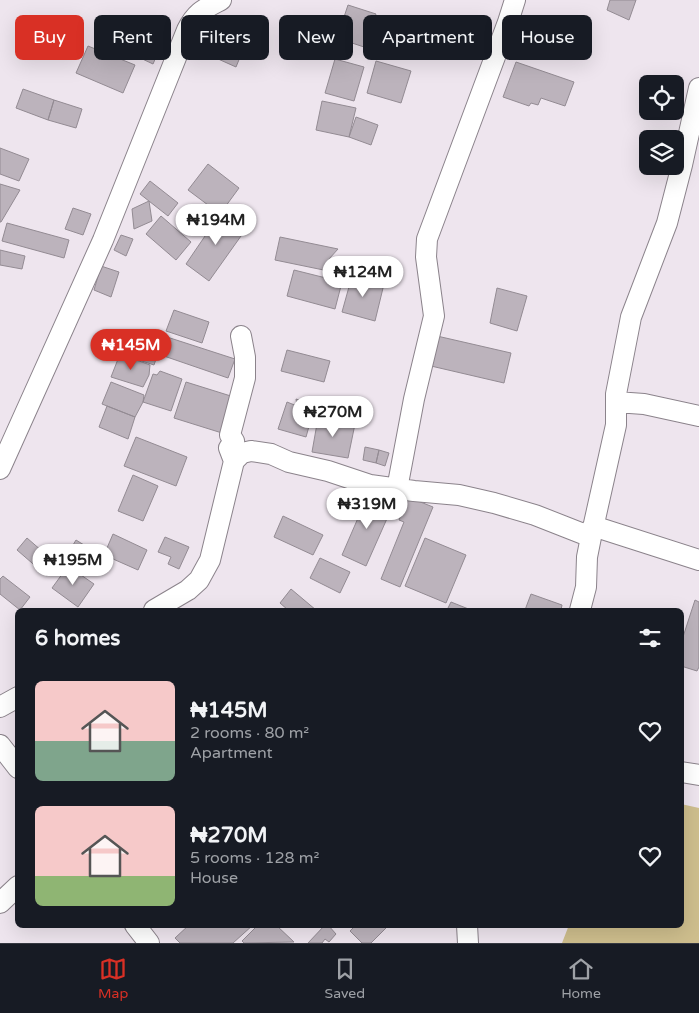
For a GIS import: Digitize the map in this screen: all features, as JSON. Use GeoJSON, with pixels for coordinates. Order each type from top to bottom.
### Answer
{"type":"FeatureCollection","features":[{"type":"Feature","properties":{"kind":"street"},"geometry":{"type":"LineString","coordinates":[[0,469],[102,240],[193,17],[201,10],[222,0]]}},
{"type":"Feature","properties":{"kind":"street"},"geometry":{"type":"LineString","coordinates":[[397,488],[414,399],[434,316],[426,256],[427,239],[515,0]]}},
{"type":"Feature","properties":{"kind":"street"},"geometry":{"type":"LineString","coordinates":[[581,608],[586,587],[587,557],[616,425],[616,394],[631,317],[666,223],[682,166],[699,88]]}},
{"type":"Feature","properties":{"kind":"street"},"geometry":{"type":"LineString","coordinates":[[234,461],[229,448],[234,441],[230,435],[245,378],[245,357],[241,336]]}},
{"type":"Feature","properties":{"kind":"street"},"geometry":{"type":"LineString","coordinates":[[616,402],[644,404],[699,416]]}},
{"type":"Feature","properties":{"kind":"street"},"geometry":{"type":"LineString","coordinates":[[158,608],[179,596],[200,580],[210,560],[234,461],[242,453],[251,451],[261,452],[370,485],[459,495],[494,503],[592,532],[699,560]]}},
{"type":"Feature","properties":{"kind":"street"},"geometry":{"type":"LineString","coordinates":[[0,707],[15,700]]}},
{"type":"Feature","properties":{"kind":"street"},"geometry":{"type":"LineString","coordinates":[[0,745],[15,764]]}},
{"type":"Feature","properties":{"kind":"street"},"geometry":{"type":"LineString","coordinates":[[684,772],[699,775]]}},
{"type":"Feature","properties":{"kind":"street"},"geometry":{"type":"LineString","coordinates":[[0,903],[15,889]]}},
{"type":"Feature","properties":{"kind":"street"},"geometry":{"type":"LineString","coordinates":[[138,928],[149,943]]}},
{"type":"Feature","properties":{"kind":"street"},"geometry":{"type":"LineString","coordinates":[[467,928],[468,943]]}},
{"type":"Feature","properties":{"kind":"shaded area"},"geometry":{"type":"Polygon","coordinates":[[[684,805],[699,808],[699,943],[562,943],[568,928],[684,928],[684,805]]]}},
{"type":"Feature","properties":{"kind":"building"},"geometry":{"type":"Polygon","coordinates":[[[610,0],[636,0],[629,20],[607,10],[610,0]]]}},
{"type":"Feature","properties":{"kind":"building"},"geometry":{"type":"Polygon","coordinates":[[[348,5],[376,14],[363,15],[363,47],[353,43],[353,15],[345,15],[348,5]]]}},
{"type":"Feature","properties":{"kind":"building"},"geometry":{"type":"Polygon","coordinates":[[[88,46],[94,48],[94,60],[123,60],[135,65],[123,93],[76,73],[82,60],[84,60],[88,46]]]}},
{"type":"Feature","properties":{"kind":"building"},"geometry":{"type":"Polygon","coordinates":[[[145,60],[155,60],[153,64],[145,60]]]}},
{"type":"Feature","properties":{"kind":"building"},"geometry":{"type":"Polygon","coordinates":[[[220,60],[239,60],[236,67],[220,60]]]}},
{"type":"Feature","properties":{"kind":"building"},"geometry":{"type":"Polygon","coordinates":[[[335,60],[364,67],[354,101],[325,93],[335,60]]]}},
{"type":"Feature","properties":{"kind":"building"},"geometry":{"type":"Polygon","coordinates":[[[376,61],[411,71],[401,103],[367,93],[376,61]]]}},
{"type":"Feature","properties":{"kind":"building"},"geometry":{"type":"Polygon","coordinates":[[[516,62],[574,82],[565,106],[541,98],[538,105],[531,103],[529,106],[503,97],[516,62]]]}},
{"type":"Feature","properties":{"kind":"building"},"geometry":{"type":"Polygon","coordinates":[[[23,89],[54,100],[48,120],[16,108],[23,89]]]}},
{"type":"Feature","properties":{"kind":"building"},"geometry":{"type":"Polygon","coordinates":[[[54,100],[82,109],[76,128],[48,120],[54,100]]]}},
{"type":"Feature","properties":{"kind":"building"},"geometry":{"type":"Polygon","coordinates":[[[322,101],[356,108],[349,137],[316,130],[322,101]]]}},
{"type":"Feature","properties":{"kind":"building"},"geometry":{"type":"Polygon","coordinates":[[[356,117],[378,125],[371,145],[349,137],[356,117]]]}},
{"type":"Feature","properties":{"kind":"building"},"geometry":{"type":"Polygon","coordinates":[[[0,148],[29,159],[19,181],[0,174],[0,148]]]}},
{"type":"Feature","properties":{"kind":"building"},"geometry":{"type":"Polygon","coordinates":[[[208,164],[239,188],[220,214],[188,190],[208,164]]]}},
{"type":"Feature","properties":{"kind":"building"},"geometry":{"type":"Polygon","coordinates":[[[150,181],[178,203],[168,216],[140,194],[150,181]]]}},
{"type":"Feature","properties":{"kind":"building"},"geometry":{"type":"Polygon","coordinates":[[[0,184],[20,190],[1,222],[0,222],[0,184]]]}},
{"type":"Feature","properties":{"kind":"building"},"geometry":{"type":"Polygon","coordinates":[[[149,201],[152,221],[134,229],[132,209],[149,201]]]}},
{"type":"Feature","properties":{"kind":"building"},"geometry":{"type":"Polygon","coordinates":[[[73,208],[91,214],[83,235],[65,229],[73,208]]]}},
{"type":"Feature","properties":{"kind":"building"},"geometry":{"type":"Polygon","coordinates":[[[223,212],[246,229],[209,281],[186,264],[223,212]]]}},
{"type":"Feature","properties":{"kind":"building"},"geometry":{"type":"Polygon","coordinates":[[[161,216],[191,242],[176,260],[146,234],[161,216]]]}},
{"type":"Feature","properties":{"kind":"building"},"geometry":{"type":"Polygon","coordinates":[[[7,223],[69,240],[64,258],[2,241],[7,223]]]}},
{"type":"Feature","properties":{"kind":"building"},"geometry":{"type":"Polygon","coordinates":[[[121,235],[133,239],[126,256],[114,250],[121,235]]]}},
{"type":"Feature","properties":{"kind":"building"},"geometry":{"type":"Polygon","coordinates":[[[280,237],[338,249],[329,259],[346,262],[343,274],[275,260],[280,237]]]}},
{"type":"Feature","properties":{"kind":"building"},"geometry":{"type":"Polygon","coordinates":[[[0,250],[25,256],[22,269],[0,265],[0,250]]]}},
{"type":"Feature","properties":{"kind":"building"},"geometry":{"type":"Polygon","coordinates":[[[101,266],[119,272],[111,297],[94,290],[101,266]]]}},
{"type":"Feature","properties":{"kind":"building"},"geometry":{"type":"Polygon","coordinates":[[[294,270],[342,282],[335,309],[287,296],[294,270]]]}},
{"type":"Feature","properties":{"kind":"building"},"geometry":{"type":"Polygon","coordinates":[[[352,276],[384,284],[375,321],[342,312],[352,276]]]}},
{"type":"Feature","properties":{"kind":"building"},"geometry":{"type":"Polygon","coordinates":[[[497,288],[527,296],[517,331],[490,323],[497,288]]]}},
{"type":"Feature","properties":{"kind":"building"},"geometry":{"type":"Polygon","coordinates":[[[174,310],[209,322],[202,343],[166,331],[174,310]]]}},
{"type":"Feature","properties":{"kind":"building"},"geometry":{"type":"Polygon","coordinates":[[[127,334],[161,344],[154,365],[120,354],[127,334]]]}},
{"type":"Feature","properties":{"kind":"building"},"geometry":{"type":"Polygon","coordinates":[[[437,336],[511,353],[504,383],[431,366],[437,336]]]}},
{"type":"Feature","properties":{"kind":"building"},"geometry":{"type":"Polygon","coordinates":[[[167,337],[235,359],[228,378],[161,355],[167,337]]]}},
{"type":"Feature","properties":{"kind":"building"},"geometry":{"type":"Polygon","coordinates":[[[287,350],[330,361],[324,382],[281,371],[287,350]]]}},
{"type":"Feature","properties":{"kind":"building"},"geometry":{"type":"Polygon","coordinates":[[[120,354],[150,365],[149,375],[143,387],[111,377],[120,354]]]}},
{"type":"Feature","properties":{"kind":"building"},"geometry":{"type":"Polygon","coordinates":[[[160,371],[182,379],[171,411],[143,402],[153,374],[157,375],[160,371]]]}},
{"type":"Feature","properties":{"kind":"building"},"geometry":{"type":"Polygon","coordinates":[[[111,382],[144,395],[143,402],[135,417],[102,404],[111,382]]]}},
{"type":"Feature","properties":{"kind":"building"},"geometry":{"type":"Polygon","coordinates":[[[186,382],[234,397],[222,433],[174,418],[186,382]]]}},
{"type":"Feature","properties":{"kind":"building"},"geometry":{"type":"Polygon","coordinates":[[[296,399],[315,405],[306,437],[278,429],[287,402],[297,406],[296,399]]]}},
{"type":"Feature","properties":{"kind":"building"},"geometry":{"type":"Polygon","coordinates":[[[107,406],[135,417],[128,439],[99,427],[107,406]]]}},
{"type":"Feature","properties":{"kind":"building"},"geometry":{"type":"Polygon","coordinates":[[[318,418],[355,424],[348,458],[312,452],[318,418]]]}},
{"type":"Feature","properties":{"kind":"building"},"geometry":{"type":"Polygon","coordinates":[[[136,437],[187,457],[176,486],[124,466],[136,437]]]}},
{"type":"Feature","properties":{"kind":"building"},"geometry":{"type":"Polygon","coordinates":[[[365,447],[379,450],[376,463],[363,460],[365,447]]]}},
{"type":"Feature","properties":{"kind":"building"},"geometry":{"type":"Polygon","coordinates":[[[379,450],[389,453],[385,466],[376,463],[379,450]]]}},
{"type":"Feature","properties":{"kind":"building"},"geometry":{"type":"Polygon","coordinates":[[[133,475],[158,486],[143,521],[118,511],[133,475]]]}},
{"type":"Feature","properties":{"kind":"building"},"geometry":{"type":"Polygon","coordinates":[[[368,495],[393,505],[366,566],[342,555],[368,495]]]}},
{"type":"Feature","properties":{"kind":"building"},"geometry":{"type":"Polygon","coordinates":[[[408,497],[433,507],[400,587],[381,579],[404,522],[399,520],[408,497]]]}},
{"type":"Feature","properties":{"kind":"building"},"geometry":{"type":"Polygon","coordinates":[[[283,516],[323,535],[313,555],[274,537],[283,516]]]}},
{"type":"Feature","properties":{"kind":"building"},"geometry":{"type":"Polygon","coordinates":[[[113,534],[147,550],[138,570],[104,555],[113,534]]]}},
{"type":"Feature","properties":{"kind":"building"},"geometry":{"type":"Polygon","coordinates":[[[165,537],[189,547],[179,569],[168,564],[171,557],[158,552],[165,537]]]}},
{"type":"Feature","properties":{"kind":"building"},"geometry":{"type":"Polygon","coordinates":[[[27,538],[57,564],[47,576],[17,550],[27,538]]]}},
{"type":"Feature","properties":{"kind":"building"},"geometry":{"type":"Polygon","coordinates":[[[425,538],[466,555],[446,603],[405,586],[425,538]]]}},
{"type":"Feature","properties":{"kind":"building"},"geometry":{"type":"Polygon","coordinates":[[[76,540],[92,550],[83,564],[67,555],[76,540]]]}},
{"type":"Feature","properties":{"kind":"building"},"geometry":{"type":"Polygon","coordinates":[[[320,558],[350,572],[340,593],[310,578],[320,558]]]}},
{"type":"Feature","properties":{"kind":"building"},"geometry":{"type":"Polygon","coordinates":[[[68,566],[94,584],[78,607],[52,588],[68,566]]]}},
{"type":"Feature","properties":{"kind":"building"},"geometry":{"type":"Polygon","coordinates":[[[3,576],[30,597],[22,608],[18,608],[0,594],[0,579],[3,576]]]}},
{"type":"Feature","properties":{"kind":"building"},"geometry":{"type":"Polygon","coordinates":[[[291,589],[314,608],[286,608],[280,603],[291,589]]]}},
{"type":"Feature","properties":{"kind":"building"},"geometry":{"type":"Polygon","coordinates":[[[531,594],[562,605],[561,608],[526,608],[531,594]]]}},
{"type":"Feature","properties":{"kind":"building"},"geometry":{"type":"Polygon","coordinates":[[[695,600],[699,602],[699,667],[697,671],[684,667],[684,634],[695,600]]]}},
{"type":"Feature","properties":{"kind":"building"},"geometry":{"type":"Polygon","coordinates":[[[451,602],[466,608],[448,608],[451,602]]]}},
{"type":"Feature","properties":{"kind":"building"},"geometry":{"type":"Polygon","coordinates":[[[186,928],[250,928],[233,943],[180,943],[175,938],[186,928]]]}},
{"type":"Feature","properties":{"kind":"building"},"geometry":{"type":"Polygon","coordinates":[[[255,928],[279,928],[294,942],[244,943],[242,941],[255,928]]]}},
{"type":"Feature","properties":{"kind":"building"},"geometry":{"type":"Polygon","coordinates":[[[322,928],[331,928],[336,934],[329,942],[325,939],[322,943],[308,943],[322,928]]]}},
{"type":"Feature","properties":{"kind":"building"},"geometry":{"type":"Polygon","coordinates":[[[353,928],[386,928],[371,943],[362,943],[350,931],[353,928]]]}}]}
